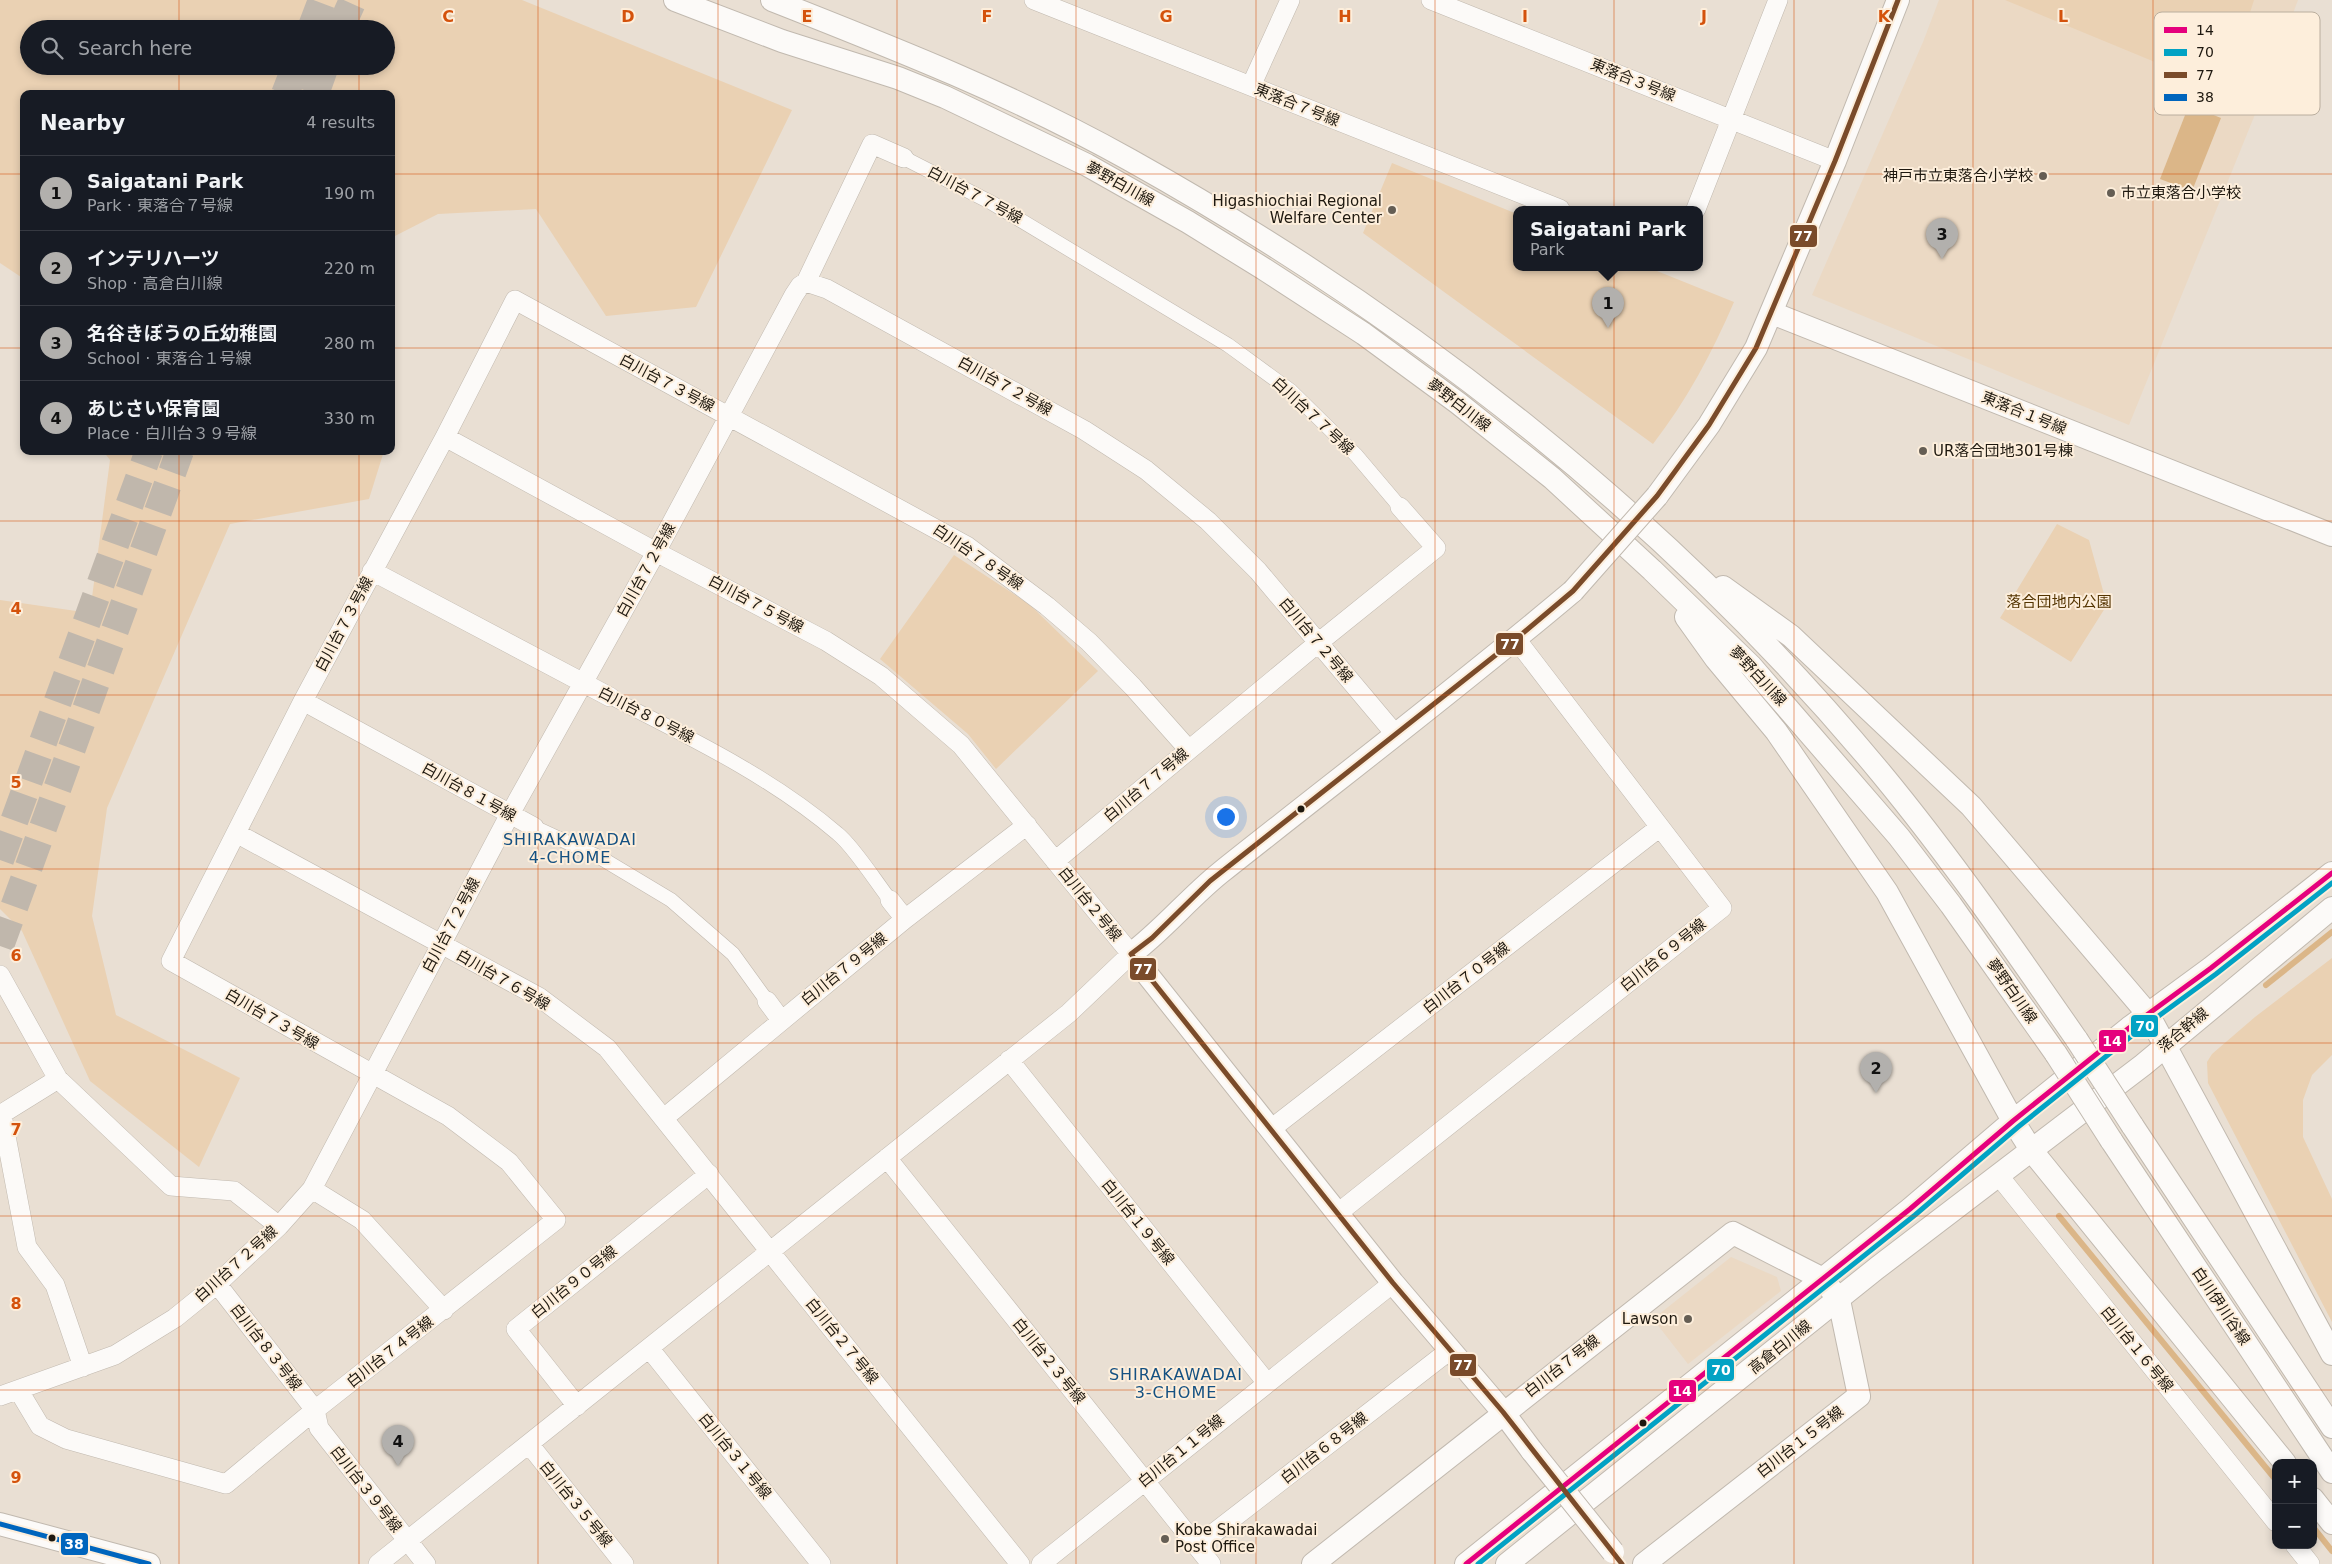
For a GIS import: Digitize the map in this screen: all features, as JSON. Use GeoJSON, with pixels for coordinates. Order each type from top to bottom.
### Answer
{"type":"FeatureCollection","features":[{"type":"Feature","properties":{"kind":"street","name":"夢野白川線"},"geometry":{"type":"LineString","coordinates":[[675,0],[782,41],[898,78],[945,97],[1087,165],[1188,222],[1364,334],[1458,403],[1552,478],[1652,570],[1751,666],[1900,837],[1962,920],[2056,1054],[2110,1140]]}},
{"type":"Feature","properties":{"kind":"street","name":"夢野白川線"},"geometry":{"type":"LineString","coordinates":[[772,0],[964,78],[1057,122],[1128,159],[1270,241],[1349,293],[1462,375],[1543,438],[1671,550],[1773,653],[1880,772],[1953,864],[2078,1040],[2132,1125]]}},
{"type":"Feature","properties":{"kind":"street","name":"東落合７号線"},"geometry":{"type":"LineString","coordinates":[[1034,0],[1552,206]]}},
{"type":"Feature","properties":{"kind":"street"},"geometry":{"type":"LineString","coordinates":[[1251,86],[1290,0]]}},
{"type":"Feature","properties":{"kind":"street"},"geometry":{"type":"LineString","coordinates":[[1697,206],[1778,0]]}},
{"type":"Feature","properties":{"kind":"street"},"geometry":{"type":"LineString","coordinates":[[378,1564],[1068,1013],[1131,954],[1152,938],[1210,881],[1396,735],[1573,591],[1657,496],[1709,425],[1756,348],[1835,162],[1898,0]]}},
{"type":"Feature","properties":{"kind":"street","name":"東落合３号線"},"geometry":{"type":"LineString","coordinates":[[1443,2],[1835,162]]}},
{"type":"Feature","properties":{"kind":"street","name":"白川台７７号線"},"geometry":{"type":"LineString","coordinates":[[806,282],[872,144],[904,158],[992,203],[1228,345],[1292,391],[1356,455],[1436,548],[1318,642],[1055,861]]}},
{"type":"Feature","properties":{"kind":"street","name":"白川台７２号線"},"geometry":{"type":"LineString","coordinates":[[0,1396],[115,1355],[175,1318],[217,1284],[279,1226],[312,1189],[510,814],[656,552],[794,295],[806,282],[827,289],[1060,416],[1146,470],[1208,521],[1252,565],[1396,735]]}},
{"type":"Feature","properties":{"kind":"street","name":"白川台７３号線"},"geometry":{"type":"LineString","coordinates":[[373,1075],[171,961],[303,701],[445,437],[515,300],[729,416]]}},
{"type":"Feature","properties":{"kind":"street","name":"東落合１号線"},"geometry":{"type":"LineString","coordinates":[[1772,313],[2332,534]]}},
{"type":"Feature","properties":{"kind":"street","name":"白川台７８号線"},"geometry":{"type":"LineString","coordinates":[[729,416],[910,514],[967,546],[995,565],[1089,642],[1133,687],[1188,750]]}},
{"type":"Feature","properties":{"kind":"street","name":"白川台７５号線"},"geometry":{"type":"LineString","coordinates":[[445,437],[656,552],[826,641],[881,676],[961,745],[1055,861]]}},
{"type":"Feature","properties":{"kind":"street"},"geometry":{"type":"LineString","coordinates":[[1671,550],[1791,636],[1971,806],[2148,1014],[2332,1354]]}},
{"type":"Feature","properties":{"kind":"street"},"geometry":{"type":"LineString","coordinates":[[1652,570],[1716,660],[1776,731],[1887,892],[2013,1121],[2032,1151],[2282,1459]]}},
{"type":"Feature","properties":{"kind":"street","name":"白川台８０号線"},"geometry":{"type":"LineString","coordinates":[[372,571],[583,683],[700,742],[778,790],[840,835],[890,900]]}},
{"type":"Feature","properties":{"kind":"street","name":"白川台６９号線"},"geometry":{"type":"LineString","coordinates":[[1338,1213],[1722,908],[1516,639]]}},
{"type":"Feature","properties":{"kind":"street","name":"白川台８１号線"},"geometry":{"type":"LineString","coordinates":[[303,701],[534,827],[601,858],[671,900],[733,954],[767,1001]]}},
{"type":"Feature","properties":{"kind":"street","name":"白川台７９号線"},"geometry":{"type":"LineString","coordinates":[[664,1118],[905,919],[1027,825]]}},
{"type":"Feature","properties":{"kind":"street","name":"白川台７０号線"},"geometry":{"type":"LineString","coordinates":[[1271,1129],[1660,827]]}},
{"type":"Feature","properties":{"kind":"street","name":"白川台７６号線"},"geometry":{"type":"LineString","coordinates":[[236,833],[539,997],[607,1048],[664,1118]]}},
{"type":"Feature","properties":{"kind":"street","name":"白川台２号線"},"geometry":{"type":"LineString","coordinates":[[1055,861],[1393,1283],[1503,1412],[1617,1558]]}},
{"type":"Feature","properties":{"kind":"street","name":"落合幹線"},"geometry":{"type":"LineString","coordinates":[[1910,1209],[2013,1121],[2148,1014],[2211,968],[2332,873]]}},
{"type":"Feature","properties":{"kind":"street"},"geometry":{"type":"LineString","coordinates":[[890,900],[905,919]]}},
{"type":"Feature","properties":{"kind":"street","name":"落合幹線"},"geometry":{"type":"LineString","coordinates":[[2032,1151],[2332,908]]}},
{"type":"Feature","properties":{"kind":"street"},"geometry":{"type":"LineString","coordinates":[[0,976],[58,1079],[171,1186],[234,1191],[279,1226]]}},
{"type":"Feature","properties":{"kind":"street"},"geometry":{"type":"LineString","coordinates":[[767,1001],[781,1020]]}},
{"type":"Feature","properties":{"kind":"street","name":"白川台１９号線"},"geometry":{"type":"LineString","coordinates":[[1009,1060],[1266,1383]]}},
{"type":"Feature","properties":{"kind":"street","name":"白川台７４号線"},"geometry":{"type":"LineString","coordinates":[[19,1390],[40,1426],[66,1439],[226,1484],[316,1410],[556,1220],[509,1162],[448,1116],[373,1075]]}},
{"type":"Feature","properties":{"kind":"street"},"geometry":{"type":"LineString","coordinates":[[58,1079],[1,1115],[27,1247],[55,1285],[83,1367]]}},
{"type":"Feature","properties":{"kind":"street","name":"白川台２７号線"},"geometry":{"type":"LineString","coordinates":[[664,1118],[1020,1564]]}},
{"type":"Feature","properties":{"kind":"street","name":"白川伊川谷線"},"geometry":{"type":"LineString","coordinates":[[2132,1125],[2332,1427]]}},
{"type":"Feature","properties":{"kind":"street","name":"白川伊川谷線"},"geometry":{"type":"LineString","coordinates":[[2110,1140],[2332,1472]]}},
{"type":"Feature","properties":{"kind":"street","name":"高倉白川線"},"geometry":{"type":"LineString","coordinates":[[1507,1564],[1839,1300],[2032,1151]]}},
{"type":"Feature","properties":{"kind":"street","name":"白川台２３号線"},"geometry":{"type":"LineString","coordinates":[[887,1158],[1211,1564]]}},
{"type":"Feature","properties":{"kind":"street","name":"白川台９０号線"},"geometry":{"type":"LineString","coordinates":[[577,1406],[516,1329],[709,1174]]}},
{"type":"Feature","properties":{"kind":"street","name":"白川台１６号線"},"geometry":{"type":"LineString","coordinates":[[1999,1176],[2272,1517]]}},
{"type":"Feature","properties":{"kind":"street"},"geometry":{"type":"LineString","coordinates":[[312,1189],[362,1220],[444,1310]]}},
{"type":"Feature","properties":{"kind":"street","name":"高倉白川線"},"geometry":{"type":"LineString","coordinates":[[1466,1564],[1910,1209]]}},
{"type":"Feature","properties":{"kind":"street","name":"白川台７号線"},"geometry":{"type":"LineString","coordinates":[[1313,1564],[1503,1412],[1733,1233],[1823,1279]]}},
{"type":"Feature","properties":{"kind":"street","name":"白川台１５号線"},"geometry":{"type":"LineString","coordinates":[[1644,1564],[1859,1396],[1839,1300],[1823,1279]]}},
{"type":"Feature","properties":{"kind":"street","name":"白川台１１号線"},"geometry":{"type":"LineString","coordinates":[[1041,1564],[1393,1283]]}},
{"type":"Feature","properties":{"kind":"street","name":"白川台８３号線"},"geometry":{"type":"LineString","coordinates":[[217,1284],[316,1410]]}},
{"type":"Feature","properties":{"kind":"street","name":"白川台３１号線"},"geometry":{"type":"LineString","coordinates":[[649,1348],[821,1564]]}},
{"type":"Feature","properties":{"kind":"street","name":"白川台６８号線"},"geometry":{"type":"LineString","coordinates":[[1197,1546],[1450,1350]]}},
{"type":"Feature","properties":{"kind":"street","name":"白川台３９号線"},"geometry":{"type":"LineString","coordinates":[[316,1410],[319,1428],[426,1564]]}},
{"type":"Feature","properties":{"kind":"street","name":"白川台３５号線"},"geometry":{"type":"LineString","coordinates":[[529,1444],[624,1564]]}},
{"type":"Feature","properties":{"kind":"street"},"geometry":{"type":"LineString","coordinates":[[2317,1504],[2332,1523]]}},
{"type":"Feature","properties":{"kind":"street"},"geometry":{"type":"LineString","coordinates":[[0,1524],[149,1564]]}},
{"type":"Feature","properties":{"kind":"street"},"geometry":{"type":"LineString","coordinates":[[2298,1549],[2310,1564]]}},
{"type":"Feature","properties":{"kind":"shaded area","name":"市立東落合小学校"},"geometry":{"type":"Polygon","coordinates":[[[1939,0],[2298,0],[2294,12],[2154,12],[2154,115],[2255,115],[2129,425],[1812,295],[1923,42],[1939,0]]]}},
{"type":"Feature","properties":{"kind":"shaded area"},"geometry":{"type":"Polygon","coordinates":[[[2185,115],[2214,115],[2221,118],[2192,191],[2160,179],[2185,115]]]}},
{"type":"Feature","properties":{"kind":"shaded area"},"geometry":{"type":"Polygon","coordinates":[[[1731,1257],[1777,1277],[1781,1291],[1688,1364],[1653,1319],[1731,1257]]]}},
{"type":"Feature","properties":{"kind":"green space"},"geometry":{"type":"Polygon","coordinates":[[[0,0],[522,0],[792,110],[696,307],[606,316],[536,209],[438,214],[395,236],[395,90],[20,90],[20,276],[0,263],[0,0]]]}},
{"type":"Feature","properties":{"kind":"green space"},"geometry":{"type":"Polygon","coordinates":[[[2005,0],[2254,0],[2250,12],[2154,12],[2154,62],[2005,0]]]}},
{"type":"Feature","properties":{"kind":"green space"},"geometry":{"type":"Polygon","coordinates":[[[1392,163],[1513,212],[1513,271],[1657,271],[1734,302],[1698,376],[1653,444],[1363,233],[1392,163]]]}},
{"type":"Feature","properties":{"kind":"green space"},"geometry":{"type":"Polygon","coordinates":[[[106,455],[383,455],[369,499],[230,524],[107,808],[92,916],[116,1015],[240,1078],[199,1167],[90,1081],[22,931],[0,909],[0,600],[90,613],[110,460],[106,455]]]}},
{"type":"Feature","properties":{"kind":"green space","name":"落合団地内公園"},"geometry":{"type":"Polygon","coordinates":[[[2057,524],[2089,540],[2107,605],[2071,662],[2000,618],[2057,524]]]}},
{"type":"Feature","properties":{"kind":"green space"},"geometry":{"type":"Polygon","coordinates":[[[954,555],[1029,604],[1098,671],[996,769],[968,734],[880,659],[954,555]]]}},
{"type":"Feature","properties":{"kind":"green space"},"geometry":{"type":"Polygon","coordinates":[[[2332,958],[2332,1055],[2312,1075],[2303,1100],[2303,1137],[2332,1199],[2332,1322],[2208,1083],[2207,1062],[2212,1054],[2255,1017],[2332,958]]]}},
{"type":"Feature","properties":{"kind":"waterway"},"geometry":{"type":"LineString","coordinates":[[2266,985],[2332,932]]}},
{"type":"Feature","properties":{"kind":"waterway"},"geometry":{"type":"LineString","coordinates":[[2059,1216],[2272,1475]]}},
{"type":"Feature","properties":{"kind":"waterway"},"geometry":{"type":"LineString","coordinates":[[2317,1532],[2332,1551]]}},
{"type":"Feature","properties":{"kind":"tunnel"},"geometry":{"type":"LineString","coordinates":[[314,20],[322,0]]}},
{"type":"Feature","properties":{"kind":"tunnel"},"geometry":{"type":"LineString","coordinates":[[344,20],[353,0]]}},
{"type":"Feature","properties":{"kind":"tunnel"},"geometry":{"type":"LineString","coordinates":[[287,90],[292,75]]}},
{"type":"Feature","properties":{"kind":"tunnel"},"geometry":{"type":"LineString","coordinates":[[316,90],[322,75]]}},
{"type":"Feature","properties":{"kind":"tunnel"},"geometry":{"type":"LineString","coordinates":[[0,860],[148,455]]}},
{"type":"Feature","properties":{"kind":"tunnel"},"geometry":{"type":"LineString","coordinates":[[0,946],[179,455]]}},
{"type":"Feature","properties":{"kind":"transit line","name":"77"},"geometry":{"type":"LineString","coordinates":[[1622,1564],[1503,1412],[1393,1283],[1131,954],[1152,938],[1210,881],[1516,639],[1573,591],[1657,496],[1709,425],[1756,348],[1835,161],[1898,0]]}},
{"type":"Feature","properties":{"kind":"transit line","name":"14"},"geometry":{"type":"LineString","coordinates":[[1466,1564],[1910,1209],[2013,1121],[2129,1028],[2211,968],[2332,873]]}},
{"type":"Feature","properties":{"kind":"transit line","name":"70"},"geometry":{"type":"LineString","coordinates":[[1478,1564],[1915,1215],[2018,1127],[2134,1034],[2216,974],[2332,883]]}},
{"type":"Feature","properties":{"kind":"transit line","name":"38"},"geometry":{"type":"LineString","coordinates":[[0,1524],[149,1564]]}},
{"type":"Feature","properties":{"kind":"place","name":"神戸市立東落合小学校"},"geometry":{"type":"Point","coordinates":[2043,176]}},
{"type":"Feature","properties":{"kind":"place","name":"市立東落合小学校"},"geometry":{"type":"Point","coordinates":[2111,193]}},
{"type":"Feature","properties":{"kind":"place","name":"Higashiochiai Regional Welfare Center"},"geometry":{"type":"Point","coordinates":[1392,210]}},
{"type":"Feature","properties":{"kind":"place","name":"名谷きぼうの丘幼稚園"},"geometry":{"type":"Point","coordinates":[1942,259]}},
{"type":"Feature","properties":{"kind":"place","name":"Saigatani Park"},"geometry":{"type":"Point","coordinates":[1608,328]}},
{"type":"Feature","properties":{"kind":"place","name":"UR落合団地301号棟"},"geometry":{"type":"Point","coordinates":[1923,451]}},
{"type":"Feature","properties":{"kind":"place","name":"インテリハーツ"},"geometry":{"type":"Point","coordinates":[1876,1093]}},
{"type":"Feature","properties":{"kind":"place","name":"Lawson"},"geometry":{"type":"Point","coordinates":[1688,1319]}},
{"type":"Feature","properties":{"kind":"place","name":"あじさい保育園"},"geometry":{"type":"Point","coordinates":[398,1466]}},
{"type":"Feature","properties":{"kind":"place","name":"Kobe Shirakawadai Post Office"},"geometry":{"type":"Point","coordinates":[1165,1539]}},
{"type":"Feature","properties":{"kind":"district","name":"SHIRAKAWADAI 4-CHOME"},"geometry":{"type":"Point","coordinates":[570,848]}},
{"type":"Feature","properties":{"kind":"district","name":"SHIRAKAWADAI 3-CHOME"},"geometry":{"type":"Point","coordinates":[1176,1383]}}]}
